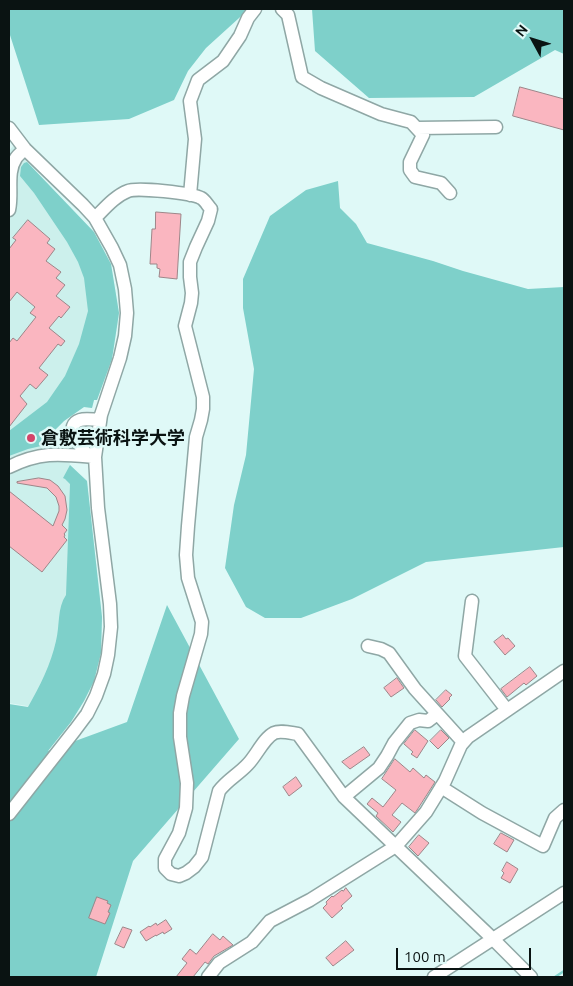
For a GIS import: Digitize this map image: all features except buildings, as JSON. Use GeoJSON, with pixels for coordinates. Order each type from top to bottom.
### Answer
{"type":"FeatureCollection","features":[{"type":"Feature","properties":{"kind":"street"},"geometry":{"type":"LineString","coordinates":[[190,195],[195,139],[190,100],[198,80],[223,61],[255,9]]}},
{"type":"Feature","properties":{"kind":"street"},"geometry":{"type":"LineString","coordinates":[[282,9],[288,15],[302,77],[321,88],[381,114],[411,122],[423,135],[410,162],[410,170],[415,177],[442,183],[450,193]]}},
{"type":"Feature","properties":{"kind":"street"},"geometry":{"type":"LineString","coordinates":[[417,128],[496,127]]}},
{"type":"Feature","properties":{"kind":"street"},"geometry":{"type":"LineString","coordinates":[[9,128],[24,149],[77,198],[95,218],[120,265],[127,313],[125,336],[120,358],[100,420],[91,457],[111,627],[104,674],[87,714],[9,814]]}},
{"type":"Feature","properties":{"kind":"street"},"geometry":{"type":"LineString","coordinates":[[9,210],[11,169],[16,158],[24,149]]}},
{"type":"Feature","properties":{"kind":"street"},"geometry":{"type":"LineString","coordinates":[[95,218],[111,202],[129,190],[140,189],[203,198],[211,209],[208,221],[190,262],[192,293],[185,326],[203,397],[202,414],[196,437],[186,555],[188,578],[202,622],[201,634],[182,696],[180,713],[180,737],[187,783],[186,808],[179,833],[165,859],[165,868],[171,874],[179,876],[194,867],[202,857],[219,791],[224,784],[249,763],[265,741],[274,733],[298,734],[344,798],[531,977]]}},
{"type":"Feature","properties":{"kind":"street"},"geometry":{"type":"LineString","coordinates":[[91,457],[73,434],[73,427],[77,421],[82,419],[100,420]]}},
{"type":"Feature","properties":{"kind":"street"},"geometry":{"type":"LineString","coordinates":[[9,467],[23,460],[47,454],[91,457]]}},
{"type":"Feature","properties":{"kind":"street"},"geometry":{"type":"LineString","coordinates":[[472,601],[465,656],[507,710]]}},
{"type":"Feature","properties":{"kind":"street"},"geometry":{"type":"LineString","coordinates":[[368,646],[382,649],[389,653],[415,689],[463,742]]}},
{"type":"Feature","properties":{"kind":"street"},"geometry":{"type":"LineString","coordinates":[[208,977],[219,963],[252,942],[270,921],[310,900],[396,846],[426,812],[441,787],[463,742],[564,671]]}},
{"type":"Feature","properties":{"kind":"street"},"geometry":{"type":"LineString","coordinates":[[344,798],[379,768],[394,743],[410,723],[419,720],[428,721],[437,714]]}},
{"type":"Feature","properties":{"kind":"street"},"geometry":{"type":"LineString","coordinates":[[441,787],[482,813],[543,846],[555,818],[564,810]]}},
{"type":"Feature","properties":{"kind":"street"},"geometry":{"type":"LineString","coordinates":[[434,977],[564,892]]}},
{"type":"Feature","properties":{"kind":"shaded area"},"geometry":{"type":"Polygon","coordinates":[[[9,9],[249,9],[206,48],[188,71],[174,100],[129,119],[39,125],[9,32],[9,9]]]}},
{"type":"Feature","properties":{"kind":"shaded area"},"geometry":{"type":"Polygon","coordinates":[[[312,9],[564,9],[564,54],[555,50],[474,97],[369,98],[315,51],[312,9]]]}},
{"type":"Feature","properties":{"kind":"shaded area","name":"倉敷芸術科学大学"},"geometry":{"type":"Polygon","coordinates":[[[14,145],[27,162],[94,232],[111,264],[119,313],[112,359],[97,400],[94,400],[92,408],[84,407],[64,421],[51,434],[54,442],[67,443],[70,465],[87,481],[102,617],[101,653],[94,681],[84,701],[62,734],[27,706],[9,703],[9,151],[14,145]]]}},
{"type":"Feature","properties":{"kind":"shaded area"},"geometry":{"type":"Polygon","coordinates":[[[27,162],[94,232],[111,264],[119,313],[112,359],[97,400],[94,400],[92,408],[84,407],[64,421],[51,434],[54,442],[67,443],[67,446],[47,445],[42,440],[39,443],[41,446],[9,456],[9,431],[47,402],[65,376],[79,344],[88,311],[84,278],[78,262],[34,193],[20,176],[21,167],[27,162]]]}},
{"type":"Feature","properties":{"kind":"shaded area"},"geometry":{"type":"Polygon","coordinates":[[[338,181],[340,208],[356,224],[367,243],[528,289],[564,287],[564,547],[426,562],[352,599],[301,618],[265,618],[246,607],[225,568],[234,505],[246,455],[254,369],[243,308],[243,279],[270,216],[306,190],[338,181]]]}},
{"type":"Feature","properties":{"kind":"shaded area"},"geometry":{"type":"Polygon","coordinates":[[[70,465],[87,481],[102,617],[101,653],[94,681],[84,701],[71,722],[48,751],[127,722],[167,605],[239,739],[133,861],[96,977],[9,977],[9,704],[28,707],[45,675],[54,650],[60,611],[66,595],[70,484],[63,478],[70,465]]]}},
{"type":"Feature","properties":{"kind":"waterway"},"geometry":{"type":"LineString","coordinates":[[555,977],[564,971]]}},
{"type":"Feature","properties":{"kind":"place","name":"倉敷芸術科学大学"},"geometry":{"type":"Point","coordinates":[31,438]}}]}
